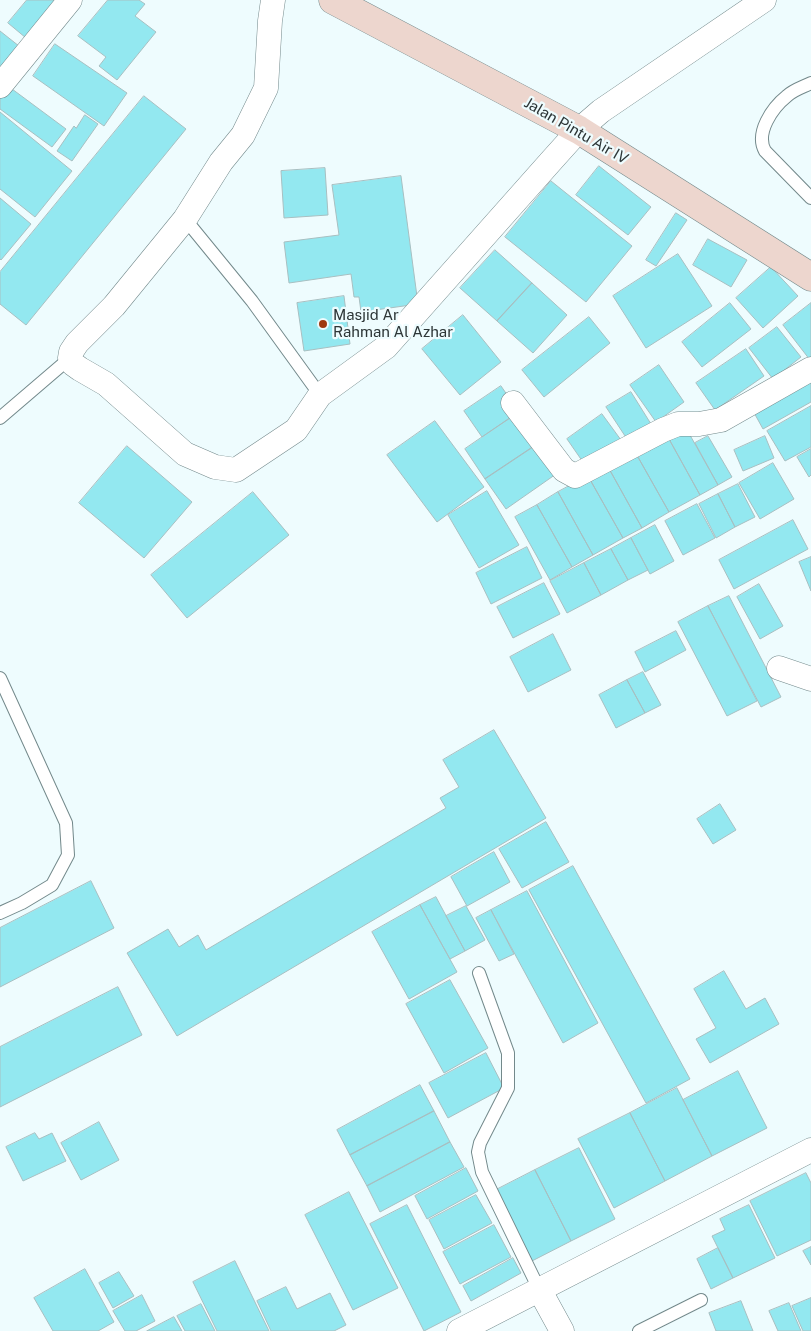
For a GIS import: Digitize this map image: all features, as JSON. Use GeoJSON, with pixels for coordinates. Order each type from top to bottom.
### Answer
{"type":"FeatureCollection","features":[{"type":"Feature","properties":{"kind":"main road","name":"Jalan Pintu Air IV"},"geometry":{"type":"LineString","coordinates":[[333,0],[579,130],[811,276]]}},
{"type":"Feature","properties":{"kind":"street"},"geometry":{"type":"LineString","coordinates":[[0,86],[70,0]]}},
{"type":"Feature","properties":{"kind":"street"},"geometry":{"type":"LineString","coordinates":[[273,0],[266,88],[243,135],[221,162],[185,219],[114,306],[77,342],[70,358],[73,364],[106,384],[185,454],[215,467],[236,470],[296,430],[320,396],[386,346],[579,130],[600,111],[764,0]]}},
{"type":"Feature","properties":{"kind":"street"},"geometry":{"type":"LineString","coordinates":[[513,403],[564,470],[575,476],[654,433],[678,424],[699,424],[721,420],[811,369]]}},
{"type":"Feature","properties":{"kind":"street"},"geometry":{"type":"LineString","coordinates":[[779,668],[811,679]]}},
{"type":"Feature","properties":{"kind":"street"},"geometry":{"type":"LineString","coordinates":[[460,1331],[811,1150]]}},
{"type":"Feature","properties":{"kind":"street"},"geometry":{"type":"LineString","coordinates":[[540,1289],[562,1331]]}},
{"type":"Feature","properties":{"kind":"lane"},"geometry":{"type":"LineString","coordinates":[[811,83],[787,95],[776,107],[766,124],[762,141],[765,151],[811,198]]}},
{"type":"Feature","properties":{"kind":"lane"},"geometry":{"type":"LineString","coordinates":[[185,219],[252,301],[320,396]]}},
{"type":"Feature","properties":{"kind":"lane"},"geometry":{"type":"LineString","coordinates":[[0,418],[70,358]]}},
{"type":"Feature","properties":{"kind":"lane"},"geometry":{"type":"LineString","coordinates":[[0,678],[66,822],[68,855],[52,885],[22,903],[0,912]]}},
{"type":"Feature","properties":{"kind":"lane"},"geometry":{"type":"LineString","coordinates":[[478,973],[508,1053],[508,1088],[480,1143],[478,1152],[482,1172],[540,1289]]}},
{"type":"Feature","properties":{"kind":"lane"},"geometry":{"type":"LineString","coordinates":[[639,1331],[701,1300]]}},
{"type":"Feature","properties":{"kind":"building"},"geometry":{"type":"Polygon","coordinates":[[[27,0],[67,0],[32,43],[8,23],[27,0]]]}},
{"type":"Feature","properties":{"kind":"building"},"geometry":{"type":"Polygon","coordinates":[[[108,0],[139,0],[145,4],[135,16],[156,32],[117,80],[99,66],[106,57],[78,36],[108,0]]]}},
{"type":"Feature","properties":{"kind":"building"},"geometry":{"type":"Polygon","coordinates":[[[0,31],[24,50],[0,79],[0,31]]]}},
{"type":"Feature","properties":{"kind":"building"},"geometry":{"type":"Polygon","coordinates":[[[55,44],[127,93],[104,126],[33,76],[55,44]]]}},
{"type":"Feature","properties":{"kind":"building"},"geometry":{"type":"Polygon","coordinates":[[[8,86],[66,129],[52,147],[0,109],[0,97],[8,86]]]}},
{"type":"Feature","properties":{"kind":"building"},"geometry":{"type":"Polygon","coordinates":[[[144,96],[186,129],[26,325],[0,304],[0,272],[144,96]]]}},
{"type":"Feature","properties":{"kind":"building"},"geometry":{"type":"Polygon","coordinates":[[[0,112],[72,171],[35,217],[0,189],[0,112]]]}},
{"type":"Feature","properties":{"kind":"building"},"geometry":{"type":"Polygon","coordinates":[[[85,115],[98,124],[72,161],[57,151],[74,126],[76,128],[85,115]]]}},
{"type":"Feature","properties":{"kind":"building"},"geometry":{"type":"Polygon","coordinates":[[[599,166],[651,207],[628,235],[576,195],[599,166]]]}},
{"type":"Feature","properties":{"kind":"building"},"geometry":{"type":"Polygon","coordinates":[[[325,168],[328,215],[284,218],[281,171],[325,168]]]}},
{"type":"Feature","properties":{"kind":"building"},"geometry":{"type":"Polygon","coordinates":[[[401,176],[418,304],[361,312],[359,297],[354,297],[351,274],[289,283],[284,242],[339,235],[332,185],[401,176]]]}},
{"type":"Feature","properties":{"kind":"building"},"geometry":{"type":"Polygon","coordinates":[[[551,181],[632,246],[586,302],[505,237],[551,181]]]}},
{"type":"Feature","properties":{"kind":"building"},"geometry":{"type":"Polygon","coordinates":[[[0,198],[31,224],[1,260],[0,259],[0,198]]]}},
{"type":"Feature","properties":{"kind":"building"},"geometry":{"type":"Polygon","coordinates":[[[676,213],[687,220],[656,266],[646,260],[676,213]]]}},
{"type":"Feature","properties":{"kind":"building"},"geometry":{"type":"Polygon","coordinates":[[[708,239],[747,260],[731,287],[693,265],[708,239]]]}},
{"type":"Feature","properties":{"kind":"building"},"geometry":{"type":"Polygon","coordinates":[[[495,250],[532,283],[497,321],[460,288],[495,250]]]}},
{"type":"Feature","properties":{"kind":"building"},"geometry":{"type":"Polygon","coordinates":[[[678,254],[712,306],[646,348],[613,296],[678,254]]]}},
{"type":"Feature","properties":{"kind":"building"},"geometry":{"type":"Polygon","coordinates":[[[771,267],[798,296],[763,328],[736,298],[771,267]]]}},
{"type":"Feature","properties":{"kind":"building"},"geometry":{"type":"Polygon","coordinates":[[[532,283],[567,315],[533,353],[497,321],[532,283]]]}},
{"type":"Feature","properties":{"kind":"building","name":"Masjid Ar Rahman Al Azhar"},"geometry":{"type":"Polygon","coordinates":[[[344,296],[350,344],[304,351],[297,303],[344,296]]]}},
{"type":"Feature","properties":{"kind":"building"},"geometry":{"type":"Polygon","coordinates":[[[730,303],[751,329],[702,367],[682,342],[730,303]]]}},
{"type":"Feature","properties":{"kind":"building"},"geometry":{"type":"Polygon","coordinates":[[[811,303],[811,360],[810,360],[783,325],[811,303]]]}},
{"type":"Feature","properties":{"kind":"building"},"geometry":{"type":"Polygon","coordinates":[[[463,315],[501,362],[460,395],[422,349],[463,315]]]}},
{"type":"Feature","properties":{"kind":"building"},"geometry":{"type":"Polygon","coordinates":[[[589,317],[610,343],[544,397],[522,370],[589,317]]]}},
{"type":"Feature","properties":{"kind":"building"},"geometry":{"type":"Polygon","coordinates":[[[777,327],[801,357],[773,379],[749,348],[777,327]]]}},
{"type":"Feature","properties":{"kind":"building"},"geometry":{"type":"Polygon","coordinates":[[[746,349],[764,376],[715,410],[696,383],[746,349]]]}},
{"type":"Feature","properties":{"kind":"building"},"geometry":{"type":"Polygon","coordinates":[[[659,365],[684,402],[656,422],[630,385],[659,365]]]}},
{"type":"Feature","properties":{"kind":"building"},"geometry":{"type":"Polygon","coordinates":[[[811,376],[811,402],[763,429],[752,409],[811,376]]]}},
{"type":"Feature","properties":{"kind":"building"},"geometry":{"type":"Polygon","coordinates":[[[501,386],[519,412],[482,437],[464,411],[501,386]]]}},
{"type":"Feature","properties":{"kind":"building"},"geometry":{"type":"Polygon","coordinates":[[[631,392],[651,424],[627,439],[606,407],[631,392]]]}},
{"type":"Feature","properties":{"kind":"building"},"geometry":{"type":"Polygon","coordinates":[[[811,406],[811,447],[785,461],[767,431],[811,406]]]}},
{"type":"Feature","properties":{"kind":"building"},"geometry":{"type":"Polygon","coordinates":[[[519,412],[539,443],[485,479],[465,449],[519,412]]]}},
{"type":"Feature","properties":{"kind":"building"},"geometry":{"type":"Polygon","coordinates":[[[602,414],[621,440],[585,465],[567,439],[602,414]]]}},
{"type":"Feature","properties":{"kind":"building"},"geometry":{"type":"Polygon","coordinates":[[[435,421],[484,487],[437,522],[387,455],[435,421]]]}},
{"type":"Feature","properties":{"kind":"building"},"geometry":{"type":"Polygon","coordinates":[[[686,428],[718,485],[700,495],[668,437],[686,428]]]}},
{"type":"Feature","properties":{"kind":"building"},"geometry":{"type":"Polygon","coordinates":[[[665,432],[700,495],[669,512],[634,450],[665,432]]]}},
{"type":"Feature","properties":{"kind":"building"},"geometry":{"type":"Polygon","coordinates":[[[708,436],[732,477],[718,485],[695,443],[708,436]]]}},
{"type":"Feature","properties":{"kind":"building"},"geometry":{"type":"Polygon","coordinates":[[[765,436],[774,458],[743,471],[734,450],[765,436]]]}},
{"type":"Feature","properties":{"kind":"building"},"geometry":{"type":"Polygon","coordinates":[[[539,443],[559,472],[506,509],[485,479],[539,443]]]}},
{"type":"Feature","properties":{"kind":"building"},"geometry":{"type":"Polygon","coordinates":[[[127,446],[192,502],[144,558],[79,503],[127,446]]]}},
{"type":"Feature","properties":{"kind":"building"},"geometry":{"type":"Polygon","coordinates":[[[811,449],[811,475],[809,477],[797,457],[811,449]]]}},
{"type":"Feature","properties":{"kind":"building"},"geometry":{"type":"Polygon","coordinates":[[[634,450],[669,512],[642,528],[607,465],[634,450]]]}},
{"type":"Feature","properties":{"kind":"building"},"geometry":{"type":"Polygon","coordinates":[[[773,463],[794,499],[760,519],[739,483],[773,463]]]}},
{"type":"Feature","properties":{"kind":"building"},"geometry":{"type":"Polygon","coordinates":[[[607,465],[642,528],[623,538],[588,476],[607,465]]]}},
{"type":"Feature","properties":{"kind":"building"},"geometry":{"type":"Polygon","coordinates":[[[588,476],[623,538],[593,555],[558,492],[588,476]]]}},
{"type":"Feature","properties":{"kind":"building"},"geometry":{"type":"Polygon","coordinates":[[[738,484],[755,517],[735,527],[718,494],[738,484]]]}},
{"type":"Feature","properties":{"kind":"building"},"geometry":{"type":"Polygon","coordinates":[[[487,491],[519,545],[479,568],[448,515],[487,491]]]}},
{"type":"Feature","properties":{"kind":"building"},"geometry":{"type":"Polygon","coordinates":[[[253,492],[289,535],[187,618],[151,575],[253,492]]]}},
{"type":"Feature","properties":{"kind":"building"},"geometry":{"type":"Polygon","coordinates":[[[558,492],[593,555],[572,567],[537,505],[558,492]]]}},
{"type":"Feature","properties":{"kind":"building"},"geometry":{"type":"Polygon","coordinates":[[[718,494],[735,527],[716,538],[699,504],[718,494]]]}},
{"type":"Feature","properties":{"kind":"building"},"geometry":{"type":"Polygon","coordinates":[[[697,504],[715,538],[683,555],[665,521],[697,504]]]}},
{"type":"Feature","properties":{"kind":"building"},"geometry":{"type":"Polygon","coordinates":[[[537,505],[572,567],[550,580],[515,517],[537,505]]]}},
{"type":"Feature","properties":{"kind":"building"},"geometry":{"type":"Polygon","coordinates":[[[793,520],[808,549],[734,589],[719,560],[793,520]]]}},
{"type":"Feature","properties":{"kind":"building"},"geometry":{"type":"Polygon","coordinates":[[[655,525],[674,561],[650,574],[631,538],[655,525]]]}},
{"type":"Feature","properties":{"kind":"building"},"geometry":{"type":"Polygon","coordinates":[[[631,538],[648,570],[628,580],[611,549],[631,538]]]}},
{"type":"Feature","properties":{"kind":"building"},"geometry":{"type":"Polygon","coordinates":[[[527,547],[542,578],[491,604],[476,573],[527,547]]]}},
{"type":"Feature","properties":{"kind":"building"},"geometry":{"type":"Polygon","coordinates":[[[611,549],[628,580],[601,595],[584,563],[611,549]]]}},
{"type":"Feature","properties":{"kind":"building"},"geometry":{"type":"Polygon","coordinates":[[[811,557],[811,591],[799,562],[811,557]]]}},
{"type":"Feature","properties":{"kind":"building"},"geometry":{"type":"Polygon","coordinates":[[[584,563],[601,595],[567,613],[550,581],[584,563]]]}},
{"type":"Feature","properties":{"kind":"building"},"geometry":{"type":"Polygon","coordinates":[[[544,583],[560,614],[513,638],[497,607],[544,583]]]}},
{"type":"Feature","properties":{"kind":"building"},"geometry":{"type":"Polygon","coordinates":[[[759,584],[783,626],[760,639],[737,597],[759,584]]]}},
{"type":"Feature","properties":{"kind":"building"},"geometry":{"type":"Polygon","coordinates":[[[729,596],[781,697],[761,707],[708,606],[729,596]]]}},
{"type":"Feature","properties":{"kind":"building"},"geometry":{"type":"Polygon","coordinates":[[[708,606],[757,701],[727,716],[678,622],[708,606]]]}},
{"type":"Feature","properties":{"kind":"building"},"geometry":{"type":"Polygon","coordinates":[[[676,631],[686,650],[645,672],[635,652],[676,631]]]}},
{"type":"Feature","properties":{"kind":"building"},"geometry":{"type":"Polygon","coordinates":[[[553,634],[571,670],[528,692],[510,657],[553,634]]]}},
{"type":"Feature","properties":{"kind":"building"},"geometry":{"type":"Polygon","coordinates":[[[643,672],[661,705],[645,713],[627,680],[643,672]]]}},
{"type":"Feature","properties":{"kind":"building"},"geometry":{"type":"Polygon","coordinates":[[[627,680],[645,713],[616,728],[599,695],[627,680]]]}},
{"type":"Feature","properties":{"kind":"building"},"geometry":{"type":"Polygon","coordinates":[[[494,730],[546,818],[177,1036],[127,953],[168,929],[179,947],[198,935],[206,950],[446,808],[440,798],[459,787],[443,760],[494,730]]]}},
{"type":"Feature","properties":{"kind":"building"},"geometry":{"type":"Polygon","coordinates":[[[720,804],[736,830],[713,844],[697,819],[720,804]]]}},
{"type":"Feature","properties":{"kind":"building"},"geometry":{"type":"Polygon","coordinates":[[[546,822],[569,862],[522,888],[499,849],[546,822]]]}},
{"type":"Feature","properties":{"kind":"building"},"geometry":{"type":"Polygon","coordinates":[[[494,852],[510,882],[467,906],[451,877],[494,852]]]}},
{"type":"Feature","properties":{"kind":"building"},"geometry":{"type":"Polygon","coordinates":[[[573,866],[690,1079],[646,1103],[529,890],[573,866]]]}},
{"type":"Feature","properties":{"kind":"building"},"geometry":{"type":"Polygon","coordinates":[[[91,881],[114,928],[0,987],[0,928],[91,881]]]}},
{"type":"Feature","properties":{"kind":"building"},"geometry":{"type":"Polygon","coordinates":[[[527,891],[598,1023],[563,1043],[491,910],[527,891]]]}},
{"type":"Feature","properties":{"kind":"building"},"geometry":{"type":"Polygon","coordinates":[[[436,897],[465,951],[450,959],[420,905],[436,897]]]}},
{"type":"Feature","properties":{"kind":"building"},"geometry":{"type":"Polygon","coordinates":[[[420,905],[457,972],[409,999],[372,932],[420,905]]]}},
{"type":"Feature","properties":{"kind":"building"},"geometry":{"type":"Polygon","coordinates":[[[466,906],[485,940],[465,951],[446,916],[466,906]]]}},
{"type":"Feature","properties":{"kind":"building"},"geometry":{"type":"Polygon","coordinates":[[[491,910],[514,954],[499,961],[476,918],[491,910]]]}},
{"type":"Feature","properties":{"kind":"building"},"geometry":{"type":"Polygon","coordinates":[[[724,971],[746,1009],[765,998],[779,1024],[710,1063],[696,1039],[716,1028],[694,989],[724,971]]]}},
{"type":"Feature","properties":{"kind":"building"},"geometry":{"type":"Polygon","coordinates":[[[450,980],[488,1048],[444,1073],[406,1004],[450,980]]]}},
{"type":"Feature","properties":{"kind":"building"},"geometry":{"type":"Polygon","coordinates":[[[118,987],[142,1035],[0,1107],[0,1047],[118,987]]]}},
{"type":"Feature","properties":{"kind":"building"},"geometry":{"type":"Polygon","coordinates":[[[486,1053],[504,1088],[448,1118],[429,1083],[486,1053]]]}},
{"type":"Feature","properties":{"kind":"building"},"geometry":{"type":"Polygon","coordinates":[[[738,1071],[767,1128],[712,1156],[683,1100],[738,1071]]]}},
{"type":"Feature","properties":{"kind":"building"},"geometry":{"type":"Polygon","coordinates":[[[420,1085],[434,1111],[350,1155],[337,1130],[420,1085]]]}},
{"type":"Feature","properties":{"kind":"building"},"geometry":{"type":"Polygon","coordinates":[[[677,1088],[712,1156],[665,1181],[630,1113],[677,1088]]]}},
{"type":"Feature","properties":{"kind":"building"},"geometry":{"type":"Polygon","coordinates":[[[434,1111],[450,1142],[367,1186],[350,1155],[434,1111]]]}},
{"type":"Feature","properties":{"kind":"building"},"geometry":{"type":"Polygon","coordinates":[[[630,1113],[665,1181],[614,1208],[578,1139],[630,1113]]]}},
{"type":"Feature","properties":{"kind":"building"},"geometry":{"type":"Polygon","coordinates":[[[99,1122],[119,1160],[81,1180],[61,1143],[99,1122]]]}},
{"type":"Feature","properties":{"kind":"building"},"geometry":{"type":"Polygon","coordinates":[[[35,1133],[39,1139],[52,1133],[66,1161],[23,1181],[6,1147],[35,1133]]]}},
{"type":"Feature","properties":{"kind":"building"},"geometry":{"type":"Polygon","coordinates":[[[450,1142],[464,1167],[380,1212],[367,1186],[450,1142]]]}},
{"type":"Feature","properties":{"kind":"building"},"geometry":{"type":"Polygon","coordinates":[[[579,1148],[615,1219],[571,1241],[535,1170],[579,1148]]]}},
{"type":"Feature","properties":{"kind":"building"},"geometry":{"type":"Polygon","coordinates":[[[466,1168],[478,1191],[427,1219],[415,1196],[466,1168]]]}},
{"type":"Feature","properties":{"kind":"building"},"geometry":{"type":"Polygon","coordinates":[[[535,1170],[571,1241],[530,1262],[494,1191],[535,1170]]]}},
{"type":"Feature","properties":{"kind":"building"},"geometry":{"type":"Polygon","coordinates":[[[806,1173],[811,1183],[811,1240],[777,1256],[750,1201],[806,1173]]]}},
{"type":"Feature","properties":{"kind":"building"},"geometry":{"type":"Polygon","coordinates":[[[349,1192],[398,1288],[353,1310],[305,1215],[349,1192]]]}},
{"type":"Feature","properties":{"kind":"building"},"geometry":{"type":"Polygon","coordinates":[[[476,1195],[492,1223],[444,1249],[429,1220],[476,1195]]]}},
{"type":"Feature","properties":{"kind":"building"},"geometry":{"type":"Polygon","coordinates":[[[407,1205],[461,1312],[424,1331],[370,1224],[407,1205]]]}},
{"type":"Feature","properties":{"kind":"building"},"geometry":{"type":"Polygon","coordinates":[[[749,1205],[775,1258],[733,1278],[712,1236],[725,1230],[720,1219],[749,1205]]]}},
{"type":"Feature","properties":{"kind":"building"},"geometry":{"type":"Polygon","coordinates":[[[494,1225],[511,1257],[460,1284],[443,1252],[494,1225]]]}},
{"type":"Feature","properties":{"kind":"building"},"geometry":{"type":"Polygon","coordinates":[[[811,1247],[811,1265],[803,1251],[811,1247]]]}},
{"type":"Feature","properties":{"kind":"building"},"geometry":{"type":"Polygon","coordinates":[[[718,1248],[733,1278],[711,1289],[697,1259],[718,1248]]]}},
{"type":"Feature","properties":{"kind":"building"},"geometry":{"type":"Polygon","coordinates":[[[513,1258],[521,1273],[471,1301],[463,1286],[513,1258]]]}},
{"type":"Feature","properties":{"kind":"building"},"geometry":{"type":"Polygon","coordinates":[[[235,1261],[269,1331],[217,1331],[193,1282],[235,1261]]]}},
{"type":"Feature","properties":{"kind":"building"},"geometry":{"type":"Polygon","coordinates":[[[85,1269],[114,1322],[98,1331],[53,1331],[34,1298],[85,1269]]]}},
{"type":"Feature","properties":{"kind":"building"},"geometry":{"type":"Polygon","coordinates":[[[119,1272],[134,1296],[113,1308],[99,1283],[119,1272]]]}},
{"type":"Feature","properties":{"kind":"building"},"geometry":{"type":"Polygon","coordinates":[[[286,1287],[297,1309],[330,1293],[346,1325],[334,1331],[271,1331],[257,1301],[286,1287]]]}},
{"type":"Feature","properties":{"kind":"building"},"geometry":{"type":"Polygon","coordinates":[[[142,1295],[155,1321],[136,1331],[125,1331],[113,1311],[142,1295]]]}},
{"type":"Feature","properties":{"kind":"building"},"geometry":{"type":"Polygon","coordinates":[[[811,1298],[811,1331],[803,1331],[792,1306],[811,1298]]]}},
{"type":"Feature","properties":{"kind":"building"},"geometry":{"type":"Polygon","coordinates":[[[741,1301],[753,1331],[716,1331],[709,1313],[741,1301]]]}},
{"type":"Feature","properties":{"kind":"building"},"geometry":{"type":"Polygon","coordinates":[[[789,1303],[801,1331],[778,1331],[769,1311],[789,1303]]]}},
{"type":"Feature","properties":{"kind":"building"},"geometry":{"type":"Polygon","coordinates":[[[201,1304],[215,1331],[185,1331],[177,1316],[201,1304]]]}},
{"type":"Feature","properties":{"kind":"building"},"geometry":{"type":"Polygon","coordinates":[[[174,1317],[182,1331],[147,1331],[174,1317]]]}},
{"type":"Feature","properties":{"kind":"place","name":"Masjid Ar Rahman Al Azhar"},"geometry":{"type":"Point","coordinates":[323,324]}}]}
